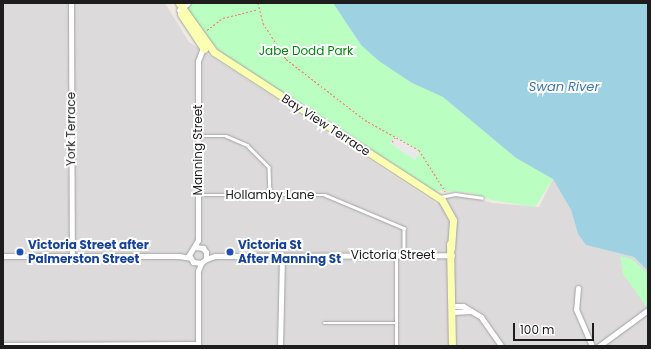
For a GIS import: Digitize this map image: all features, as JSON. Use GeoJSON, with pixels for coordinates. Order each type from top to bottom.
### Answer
{"type":"FeatureCollection","features":[{"type":"Feature","properties":{"kind":"street","name":"York Terrace"},"geometry":{"type":"LineString","coordinates":[[71,3],[72,256]]}},
{"type":"Feature","properties":{"kind":"street"},"geometry":{"type":"LineString","coordinates":[[179,5],[188,3]]}},
{"type":"Feature","properties":{"kind":"street","name":"Bay View Terrace"},"geometry":{"type":"LineString","coordinates":[[179,5],[205,46]]}},
{"type":"Feature","properties":{"kind":"street","name":"Bay View Terrace"},"geometry":{"type":"LineString","coordinates":[[179,5],[205,46],[437,198],[448,212],[454,228],[451,252],[452,346]]}},
{"type":"Feature","properties":{"kind":"street","name":"Manning Street"},"geometry":{"type":"LineString","coordinates":[[192,260],[193,249],[198,240],[198,61],[205,46]]}},
{"type":"Feature","properties":{"kind":"street","name":"Manning Street"},"geometry":{"type":"LineString","coordinates":[[198,240],[204,250]]}},
{"type":"Feature","properties":{"kind":"street"},"geometry":{"type":"LineString","coordinates":[[179,256],[193,249]]}},
{"type":"Feature","properties":{"kind":"street","name":"Victoria Street"},"geometry":{"type":"LineString","coordinates":[[193,249],[204,250],[215,256]]}},
{"type":"Feature","properties":{"kind":"street"},"geometry":{"type":"LineString","coordinates":[[3,345],[198,345],[198,271],[201,263],[206,258],[204,250]]}},
{"type":"Feature","properties":{"kind":"street","name":"Victoria Street"},"geometry":{"type":"LineString","coordinates":[[206,258],[215,256],[282,255],[404,256],[451,252]]}},
{"type":"Feature","properties":{"kind":"street"},"geometry":{"type":"LineString","coordinates":[[280,346],[282,255]]}},
{"type":"Feature","properties":{"kind":"street"},"geometry":{"type":"LineString","coordinates":[[3,256],[179,256],[201,263]]}},
{"type":"Feature","properties":{"kind":"street"},"geometry":{"type":"LineString","coordinates":[[192,260],[198,271]]}},
{"type":"Feature","properties":{"kind":"street"},"geometry":{"type":"LineString","coordinates":[[578,288],[576,308],[592,346]]}},
{"type":"Feature","properties":{"kind":"street"},"geometry":{"type":"LineString","coordinates":[[452,309],[463,306],[481,317],[501,346]]}},
{"type":"Feature","properties":{"kind":"street"},"geometry":{"type":"LineString","coordinates":[[599,346],[648,310]]}},
{"type":"Feature","properties":{"kind":"lane"},"geometry":{"type":"LineString","coordinates":[[198,136],[226,136],[247,144],[269,167],[270,195]]}},
{"type":"Feature","properties":{"kind":"lane","name":"Hollamby Lane"},"geometry":{"type":"LineString","coordinates":[[199,195],[325,196],[404,228],[404,256]]}},
{"type":"Feature","properties":{"kind":"lane"},"geometry":{"type":"LineString","coordinates":[[437,198],[446,195],[473,195],[482,198]]}},
{"type":"Feature","properties":{"kind":"lane"},"geometry":{"type":"LineString","coordinates":[[396,256],[396,346]]}},
{"type":"Feature","properties":{"kind":"lane"},"geometry":{"type":"LineString","coordinates":[[324,323],[396,323]]}},
{"type":"Feature","properties":{"kind":"path"},"geometry":{"type":"LineString","coordinates":[[258,3],[270,36],[286,59],[365,120],[396,135],[424,155],[446,195]]}},
{"type":"Feature","properties":{"kind":"path"},"geometry":{"type":"LineString","coordinates":[[200,36],[219,20],[259,9]]}},
{"type":"Feature","properties":{"kind":"path"},"geometry":{"type":"LineString","coordinates":[[392,142],[396,135]]}},
{"type":"Feature","properties":{"kind":"shaded area"},"geometry":{"type":"Polygon","coordinates":[[[3,3],[165,3],[189,42],[437,204],[449,197],[471,197],[492,203],[539,207],[553,179],[571,210],[578,234],[586,245],[634,257],[648,271],[648,346],[3,346],[3,3]]]}},
{"type":"Feature","properties":{"kind":"shaded area"},"geometry":{"type":"Polygon","coordinates":[[[395,136],[420,152],[415,160],[390,144],[395,136]]]}},
{"type":"Feature","properties":{"kind":"green space","name":"Jabe Dodd Park"},"geometry":{"type":"Polygon","coordinates":[[[192,3],[333,3],[361,45],[412,83],[443,97],[516,158],[553,179],[535,207],[492,200],[471,193],[434,190],[224,54],[210,42],[185,9],[192,3]]]}},
{"type":"Feature","properties":{"kind":"green space"},"geometry":{"type":"Polygon","coordinates":[[[620,256],[632,259],[648,274],[648,309],[623,274],[620,256]]]}},
{"type":"Feature","properties":{"kind":"water","name":"Swan River"},"geometry":{"type":"Polygon","coordinates":[[[333,3],[648,3],[648,271],[634,257],[586,245],[578,234],[571,210],[553,179],[516,158],[443,97],[412,83],[379,61],[361,45],[333,3]]]}},
{"type":"Feature","properties":{"kind":"place","name":"Victoria Street after Palmerston Street"},"geometry":{"type":"Point","coordinates":[20,252]}},
{"type":"Feature","properties":{"kind":"place","name":"Victoria St After Manning St"},"geometry":{"type":"Point","coordinates":[230,252]}}]}
